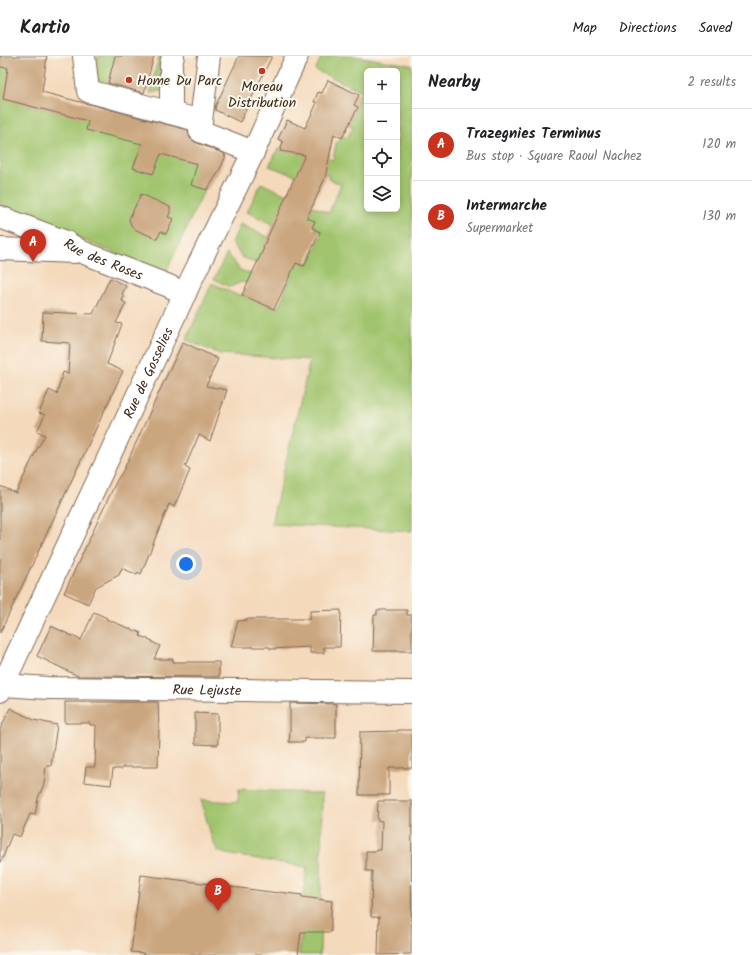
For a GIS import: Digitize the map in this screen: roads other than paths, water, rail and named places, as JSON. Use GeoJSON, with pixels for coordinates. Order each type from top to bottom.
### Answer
{"type":"FeatureCollection","features":[{"type":"Feature","properties":{"kind":"main road"},"geometry":{"type":"LineString","coordinates":[[84,56],[88,91],[201,121]]}},
{"type":"Feature","properties":{"kind":"main road"},"geometry":{"type":"LineString","coordinates":[[171,113],[171,64],[173,56]]}},
{"type":"Feature","properties":{"kind":"main road"},"geometry":{"type":"LineString","coordinates":[[209,56],[200,131],[253,152]]}},
{"type":"Feature","properties":{"kind":"main road","name":"Rue de Gosselies"},"geometry":{"type":"LineString","coordinates":[[1,688],[297,56]]}},
{"type":"Feature","properties":{"kind":"main road","name":"Rue des Roses"},"geometry":{"type":"LineString","coordinates":[[0,218],[66,242],[82,252],[169,286],[185,294]]}},
{"type":"Feature","properties":{"kind":"main road"},"geometry":{"type":"LineString","coordinates":[[0,249],[82,252]]}},
{"type":"Feature","properties":{"kind":"main road","name":"Rue Lejuste"},"geometry":{"type":"LineString","coordinates":[[1,688],[412,692]]}},
{"type":"Feature","properties":{"kind":"place","name":"Moreau Distribution"},"geometry":{"type":"Point","coordinates":[262,71]}},
{"type":"Feature","properties":{"kind":"place","name":"Home Du Parc"},"geometry":{"type":"Point","coordinates":[129,80]}},
{"type":"Feature","properties":{"kind":"place","name":"Trazegnies Terminus"},"geometry":{"type":"Point","coordinates":[33,262]}},
{"type":"Feature","properties":{"kind":"place","name":"Intermarche"},"geometry":{"type":"Point","coordinates":[218,911]}}]}
